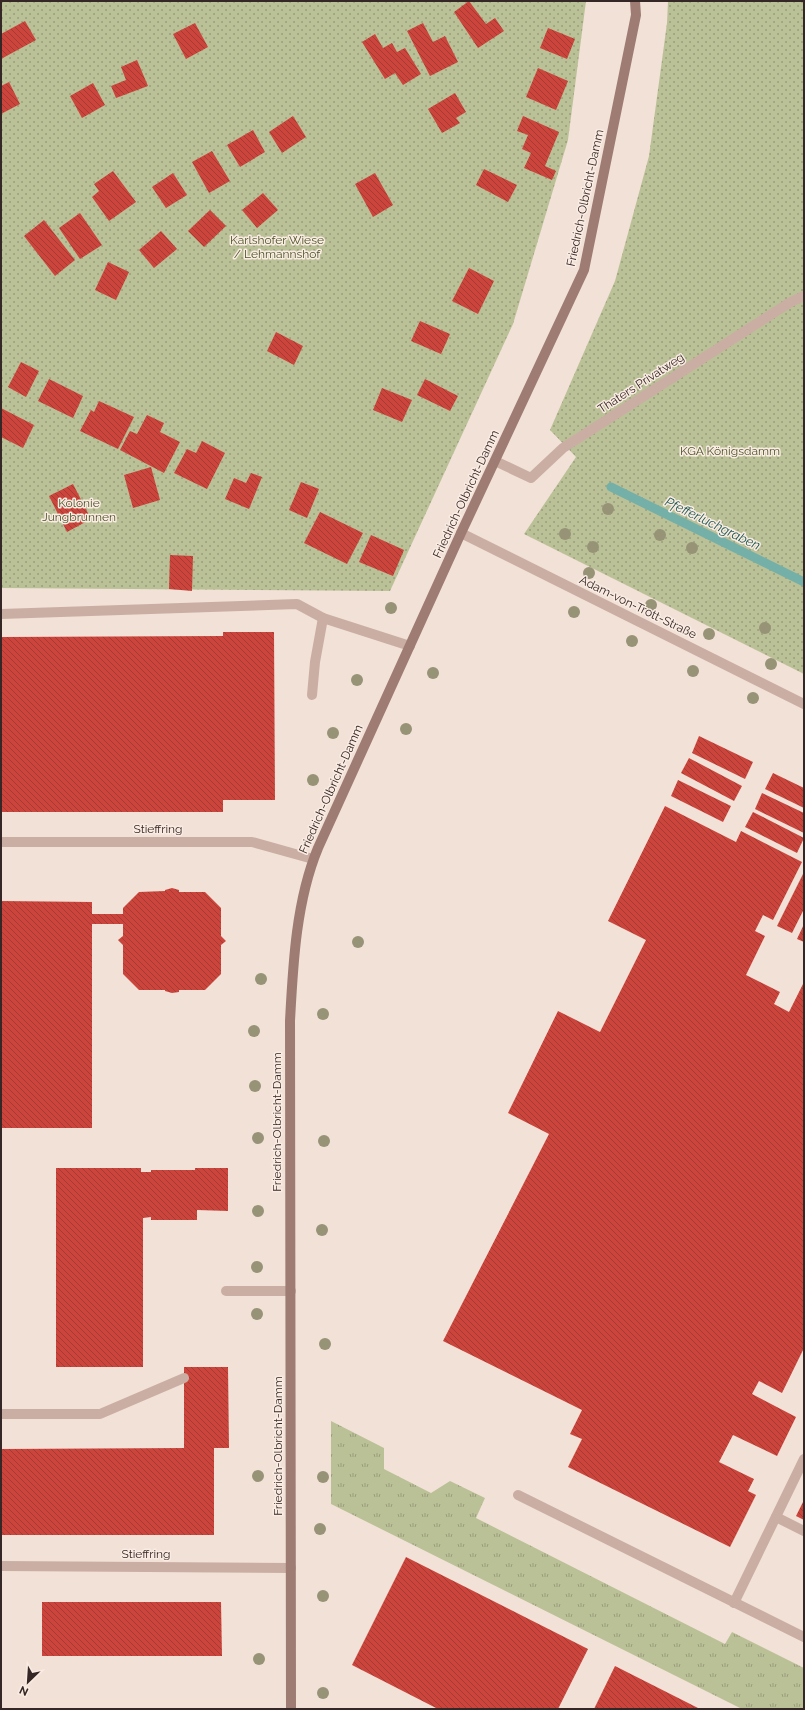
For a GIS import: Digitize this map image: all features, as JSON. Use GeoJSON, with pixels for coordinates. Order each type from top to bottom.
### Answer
{"type":"FeatureCollection","features":[{"type":"Feature","properties":{"kind":"street","name":"Friedrich-Olbricht-Damm"},"geometry":{"type":"LineString","coordinates":[[291,1709],[290,1021],[293,965],[299,921],[313,859],[461,534],[584,270],[636,15],[635,1]]}},
{"type":"Feature","properties":{"kind":"street","name":"Thaters Privatweg"},"geometry":{"type":"LineString","coordinates":[[495,461],[531,478],[563,448],[789,303],[804,296]]}},
{"type":"Feature","properties":{"kind":"street","name":"Adam-von-Trott-Straße"},"geometry":{"type":"LineString","coordinates":[[461,534],[804,704]]}},
{"type":"Feature","properties":{"kind":"street"},"geometry":{"type":"LineString","coordinates":[[1,614],[297,604],[323,618],[410,646]]}},
{"type":"Feature","properties":{"kind":"street"},"geometry":{"type":"LineString","coordinates":[[312,695],[315,662],[323,618]]}},
{"type":"Feature","properties":{"kind":"street","name":"Stieffring"},"geometry":{"type":"LineString","coordinates":[[1,842],[252,842],[313,859]]}},
{"type":"Feature","properties":{"kind":"street"},"geometry":{"type":"LineString","coordinates":[[226,1291],[291,1291]]}},
{"type":"Feature","properties":{"kind":"street"},"geometry":{"type":"LineString","coordinates":[[1,1414],[100,1414],[184,1378]]}},
{"type":"Feature","properties":{"kind":"street"},"geometry":{"type":"LineString","coordinates":[[734,1603],[802,1466]]}},
{"type":"Feature","properties":{"kind":"street"},"geometry":{"type":"LineString","coordinates":[[518,1496],[804,1637]]}},
{"type":"Feature","properties":{"kind":"street"},"geometry":{"type":"LineString","coordinates":[[776,1517],[804,1531]]}},
{"type":"Feature","properties":{"kind":"street","name":"Stieffring"},"geometry":{"type":"LineString","coordinates":[[1,1566],[291,1568]]}},
{"type":"Feature","properties":{"kind":"green space","name":"Karlshofer Wiese / Lehmannshof"},"geometry":{"type":"Polygon","coordinates":[[[1,1],[586,1],[568,140],[513,324],[390,591],[1,588],[1,1]]]}},
{"type":"Feature","properties":{"kind":"green space","name":"KGA Königsdamm"},"geometry":{"type":"Polygon","coordinates":[[[668,1],[804,1],[804,674],[524,534],[576,457],[550,430],[615,281],[649,156],[667,23],[668,1]]]}},
{"type":"Feature","properties":{"kind":"green space"},"geometry":{"type":"Polygon","coordinates":[[[331,1421],[384,1448],[384,1469],[431,1493],[450,1481],[485,1498],[476,1518],[725,1644],[732,1632],[804,1668],[804,1709],[742,1709],[331,1504],[331,1421]]]}},
{"type":"Feature","properties":{"kind":"building"},"geometry":{"type":"Polygon","coordinates":[[[469,1],[486,24],[495,18],[504,31],[478,48],[454,12],[469,1]]]}},
{"type":"Feature","properties":{"kind":"building"},"geometry":{"type":"Polygon","coordinates":[[[25,21],[36,40],[1,59],[1,34],[25,21]]]}},
{"type":"Feature","properties":{"kind":"building"},"geometry":{"type":"Polygon","coordinates":[[[195,23],[208,47],[186,59],[173,34],[195,23]]]}},
{"type":"Feature","properties":{"kind":"building"},"geometry":{"type":"Polygon","coordinates":[[[423,23],[433,42],[445,36],[458,62],[430,76],[407,31],[423,23]]]}},
{"type":"Feature","properties":{"kind":"building"},"geometry":{"type":"Polygon","coordinates":[[[548,28],[575,39],[567,59],[540,48],[548,28]]]}},
{"type":"Feature","properties":{"kind":"building"},"geometry":{"type":"Polygon","coordinates":[[[375,34],[383,48],[392,43],[397,52],[405,48],[421,74],[403,85],[395,73],[385,79],[362,42],[375,34]]]}},
{"type":"Feature","properties":{"kind":"building"},"geometry":{"type":"Polygon","coordinates":[[[137,60],[148,86],[116,98],[111,86],[126,80],[121,67],[137,60]]]}},
{"type":"Feature","properties":{"kind":"building"},"geometry":{"type":"Polygon","coordinates":[[[538,68],[568,81],[556,110],[526,97],[538,68]]]}},
{"type":"Feature","properties":{"kind":"building"},"geometry":{"type":"Polygon","coordinates":[[[9,82],[20,104],[1,114],[1,86],[9,82]]]}},
{"type":"Feature","properties":{"kind":"building"},"geometry":{"type":"Polygon","coordinates":[[[93,83],[105,105],[82,118],[70,96],[93,83]]]}},
{"type":"Feature","properties":{"kind":"building"},"geometry":{"type":"Polygon","coordinates":[[[455,93],[466,112],[456,118],[460,123],[442,133],[428,109],[455,93]]]}},
{"type":"Feature","properties":{"kind":"building"},"geometry":{"type":"Polygon","coordinates":[[[293,116],[306,137],[282,153],[269,132],[293,116]]]}},
{"type":"Feature","properties":{"kind":"building"},"geometry":{"type":"Polygon","coordinates":[[[523,116],[559,132],[545,166],[556,171],[552,180],[524,168],[531,153],[522,149],[528,135],[517,131],[523,116]]]}},
{"type":"Feature","properties":{"kind":"building"},"geometry":{"type":"Polygon","coordinates":[[[253,130],[265,152],[240,167],[227,145],[253,130]]]}},
{"type":"Feature","properties":{"kind":"building"},"geometry":{"type":"Polygon","coordinates":[[[212,151],[230,181],[209,193],[192,162],[212,151]]]}},
{"type":"Feature","properties":{"kind":"building"},"geometry":{"type":"Polygon","coordinates":[[[484,169],[517,185],[508,202],[476,185],[484,169]]]}},
{"type":"Feature","properties":{"kind":"building"},"geometry":{"type":"Polygon","coordinates":[[[113,171],[136,202],[109,221],[92,197],[99,191],[94,184],[113,171]]]}},
{"type":"Feature","properties":{"kind":"building"},"geometry":{"type":"Polygon","coordinates":[[[173,173],[187,195],[166,208],[152,187],[173,173]]]}},
{"type":"Feature","properties":{"kind":"building"},"geometry":{"type":"Polygon","coordinates":[[[375,173],[393,205],[373,217],[355,184],[375,173]]]}},
{"type":"Feature","properties":{"kind":"building"},"geometry":{"type":"Polygon","coordinates":[[[263,193],[278,210],[257,228],[242,210],[263,193]]]}},
{"type":"Feature","properties":{"kind":"building"},"geometry":{"type":"Polygon","coordinates":[[[210,210],[226,226],[204,247],[188,231],[210,210]]]}},
{"type":"Feature","properties":{"kind":"building"},"geometry":{"type":"Polygon","coordinates":[[[80,213],[102,245],[80,259],[59,228],[80,213]]]}},
{"type":"Feature","properties":{"kind":"building"},"geometry":{"type":"Polygon","coordinates":[[[44,220],[75,260],[55,276],[24,236],[44,220]]]}},
{"type":"Feature","properties":{"kind":"building"},"geometry":{"type":"Polygon","coordinates":[[[161,231],[177,249],[154,268],[139,250],[161,231]]]}},
{"type":"Feature","properties":{"kind":"building"},"geometry":{"type":"Polygon","coordinates":[[[108,262],[129,272],[116,300],[95,290],[108,262]]]}},
{"type":"Feature","properties":{"kind":"building"},"geometry":{"type":"Polygon","coordinates":[[[469,268],[494,281],[478,314],[452,301],[469,268]]]}},
{"type":"Feature","properties":{"kind":"building"},"geometry":{"type":"Polygon","coordinates":[[[420,321],[450,334],[441,354],[411,341],[420,321]]]}},
{"type":"Feature","properties":{"kind":"building"},"geometry":{"type":"Polygon","coordinates":[[[276,332],[303,346],[294,365],[267,351],[276,332]]]}},
{"type":"Feature","properties":{"kind":"building"},"geometry":{"type":"Polygon","coordinates":[[[21,362],[39,371],[26,397],[8,387],[21,362]]]}},
{"type":"Feature","properties":{"kind":"building"},"geometry":{"type":"Polygon","coordinates":[[[49,379],[83,396],[73,418],[38,401],[49,379]]]}},
{"type":"Feature","properties":{"kind":"building"},"geometry":{"type":"Polygon","coordinates":[[[425,379],[458,396],[450,411],[417,395],[425,379]]]}},
{"type":"Feature","properties":{"kind":"building"},"geometry":{"type":"Polygon","coordinates":[[[382,388],[412,400],[402,422],[373,410],[382,388]]]}},
{"type":"Feature","properties":{"kind":"building"},"geometry":{"type":"Polygon","coordinates":[[[99,401],[134,417],[118,449],[80,431],[91,410],[94,412],[99,401]]]}},
{"type":"Feature","properties":{"kind":"building"},"geometry":{"type":"Polygon","coordinates":[[[1,408],[34,425],[23,448],[1,437],[1,408]]]}},
{"type":"Feature","properties":{"kind":"building"},"geometry":{"type":"Polygon","coordinates":[[[147,415],[164,423],[160,432],[180,442],[164,473],[120,450],[130,431],[137,434],[147,415]]]}},
{"type":"Feature","properties":{"kind":"building"},"geometry":{"type":"Polygon","coordinates":[[[202,441],[225,453],[207,489],[174,473],[187,449],[196,453],[202,441]]]}},
{"type":"Feature","properties":{"kind":"building"},"geometry":{"type":"Polygon","coordinates":[[[151,467],[160,500],[133,508],[124,475],[151,467]]]}},
{"type":"Feature","properties":{"kind":"building"},"geometry":{"type":"Polygon","coordinates":[[[251,473],[262,477],[249,509],[225,499],[234,478],[246,483],[251,473]]]}},
{"type":"Feature","properties":{"kind":"building"},"geometry":{"type":"Polygon","coordinates":[[[301,482],[319,489],[307,518],[289,510],[301,482]]]}},
{"type":"Feature","properties":{"kind":"building"},"geometry":{"type":"Polygon","coordinates":[[[73,484],[91,519],[67,532],[49,496],[73,484]]]}},
{"type":"Feature","properties":{"kind":"building"},"geometry":{"type":"Polygon","coordinates":[[[320,512],[363,533],[347,564],[304,543],[320,512]]]}},
{"type":"Feature","properties":{"kind":"building"},"geometry":{"type":"Polygon","coordinates":[[[371,535],[404,550],[393,576],[359,562],[371,535]]]}},
{"type":"Feature","properties":{"kind":"building"},"geometry":{"type":"Polygon","coordinates":[[[170,555],[193,556],[192,591],[169,589],[170,555]]]}},
{"type":"Feature","properties":{"kind":"building"},"geometry":{"type":"Polygon","coordinates":[[[223,632],[274,632],[275,800],[223,800],[223,812],[1,812],[1,637],[223,636],[223,632]]]}},
{"type":"Feature","properties":{"kind":"building"},"geometry":{"type":"Polygon","coordinates":[[[699,736],[753,762],[745,779],[692,753],[699,736]]]}},
{"type":"Feature","properties":{"kind":"building"},"geometry":{"type":"Polygon","coordinates":[[[689,758],[742,786],[734,801],[681,773],[689,758]]]}},
{"type":"Feature","properties":{"kind":"building"},"geometry":{"type":"Polygon","coordinates":[[[773,773],[804,788],[804,808],[765,789],[773,773]]]}},
{"type":"Feature","properties":{"kind":"building"},"geometry":{"type":"Polygon","coordinates":[[[678,780],[731,806],[723,822],[671,796],[678,780]]]}},
{"type":"Feature","properties":{"kind":"building"},"geometry":{"type":"Polygon","coordinates":[[[762,793],[804,813],[804,833],[755,809],[762,793]]]}},
{"type":"Feature","properties":{"kind":"building"},"geometry":{"type":"Polygon","coordinates":[[[665,806],[736,842],[741,831],[802,862],[773,920],[763,915],[755,931],[765,936],[746,975],[780,992],[774,1004],[789,1012],[804,982],[804,1348],[782,1393],[759,1381],[752,1394],[796,1417],[777,1456],[733,1435],[719,1462],[754,1479],[748,1491],[756,1495],[730,1547],[568,1467],[582,1439],[570,1434],[582,1410],[443,1341],[549,1134],[508,1113],[558,1011],[600,1032],[646,940],[608,921],[665,806]]]}},
{"type":"Feature","properties":{"kind":"building"},"geometry":{"type":"Polygon","coordinates":[[[753,812],[804,838],[797,853],[745,827],[753,812]]]}},
{"type":"Feature","properties":{"kind":"building"},"geometry":{"type":"Polygon","coordinates":[[[804,872],[804,909],[792,933],[777,926],[804,872]]]}},
{"type":"Feature","properties":{"kind":"building"},"geometry":{"type":"Polygon","coordinates":[[[172,888],[179,890],[179,892],[205,892],[221,908],[221,936],[226,941],[221,945],[221,974],[205,990],[179,990],[179,992],[172,993],[165,990],[139,990],[123,974],[123,945],[118,940],[123,936],[123,924],[92,924],[92,1128],[1,1128],[1,901],[92,902],[92,914],[123,914],[123,908],[139,892],[165,891],[172,888]]]}},
{"type":"Feature","properties":{"kind":"building"},"geometry":{"type":"Polygon","coordinates":[[[804,924],[804,942],[797,939],[804,924]]]}},
{"type":"Feature","properties":{"kind":"building"},"geometry":{"type":"Polygon","coordinates":[[[56,1168],[141,1168],[141,1172],[151,1172],[151,1170],[228,1168],[228,1211],[197,1210],[197,1220],[151,1220],[151,1217],[143,1218],[143,1367],[56,1367],[56,1168]]]}},
{"type":"Feature","properties":{"kind":"building"},"geometry":{"type":"Polygon","coordinates":[[[184,1367],[228,1367],[229,1448],[214,1448],[214,1535],[1,1535],[1,1449],[184,1448],[184,1367]]]}},
{"type":"Feature","properties":{"kind":"building"},"geometry":{"type":"Polygon","coordinates":[[[804,1500],[804,1520],[796,1516],[804,1500]]]}},
{"type":"Feature","properties":{"kind":"building"},"geometry":{"type":"Polygon","coordinates":[[[406,1557],[588,1649],[558,1709],[438,1709],[352,1665],[406,1557]]]}},
{"type":"Feature","properties":{"kind":"building"},"geometry":{"type":"Polygon","coordinates":[[[42,1602],[221,1602],[222,1656],[42,1656],[42,1602]]]}},
{"type":"Feature","properties":{"kind":"building"},"geometry":{"type":"Polygon","coordinates":[[[615,1666],[700,1709],[594,1709],[615,1666]]]}},
{"type":"Feature","properties":{"kind":"waterway","name":"Pfefferluchgraben"},"geometry":{"type":"LineString","coordinates":[[611,487],[804,582]]}},
{"type":"Feature","properties":{"kind":"park label","name":"Kolonie Jungbrunnen"},"geometry":{"type":"Point","coordinates":[79,510]}}]}
